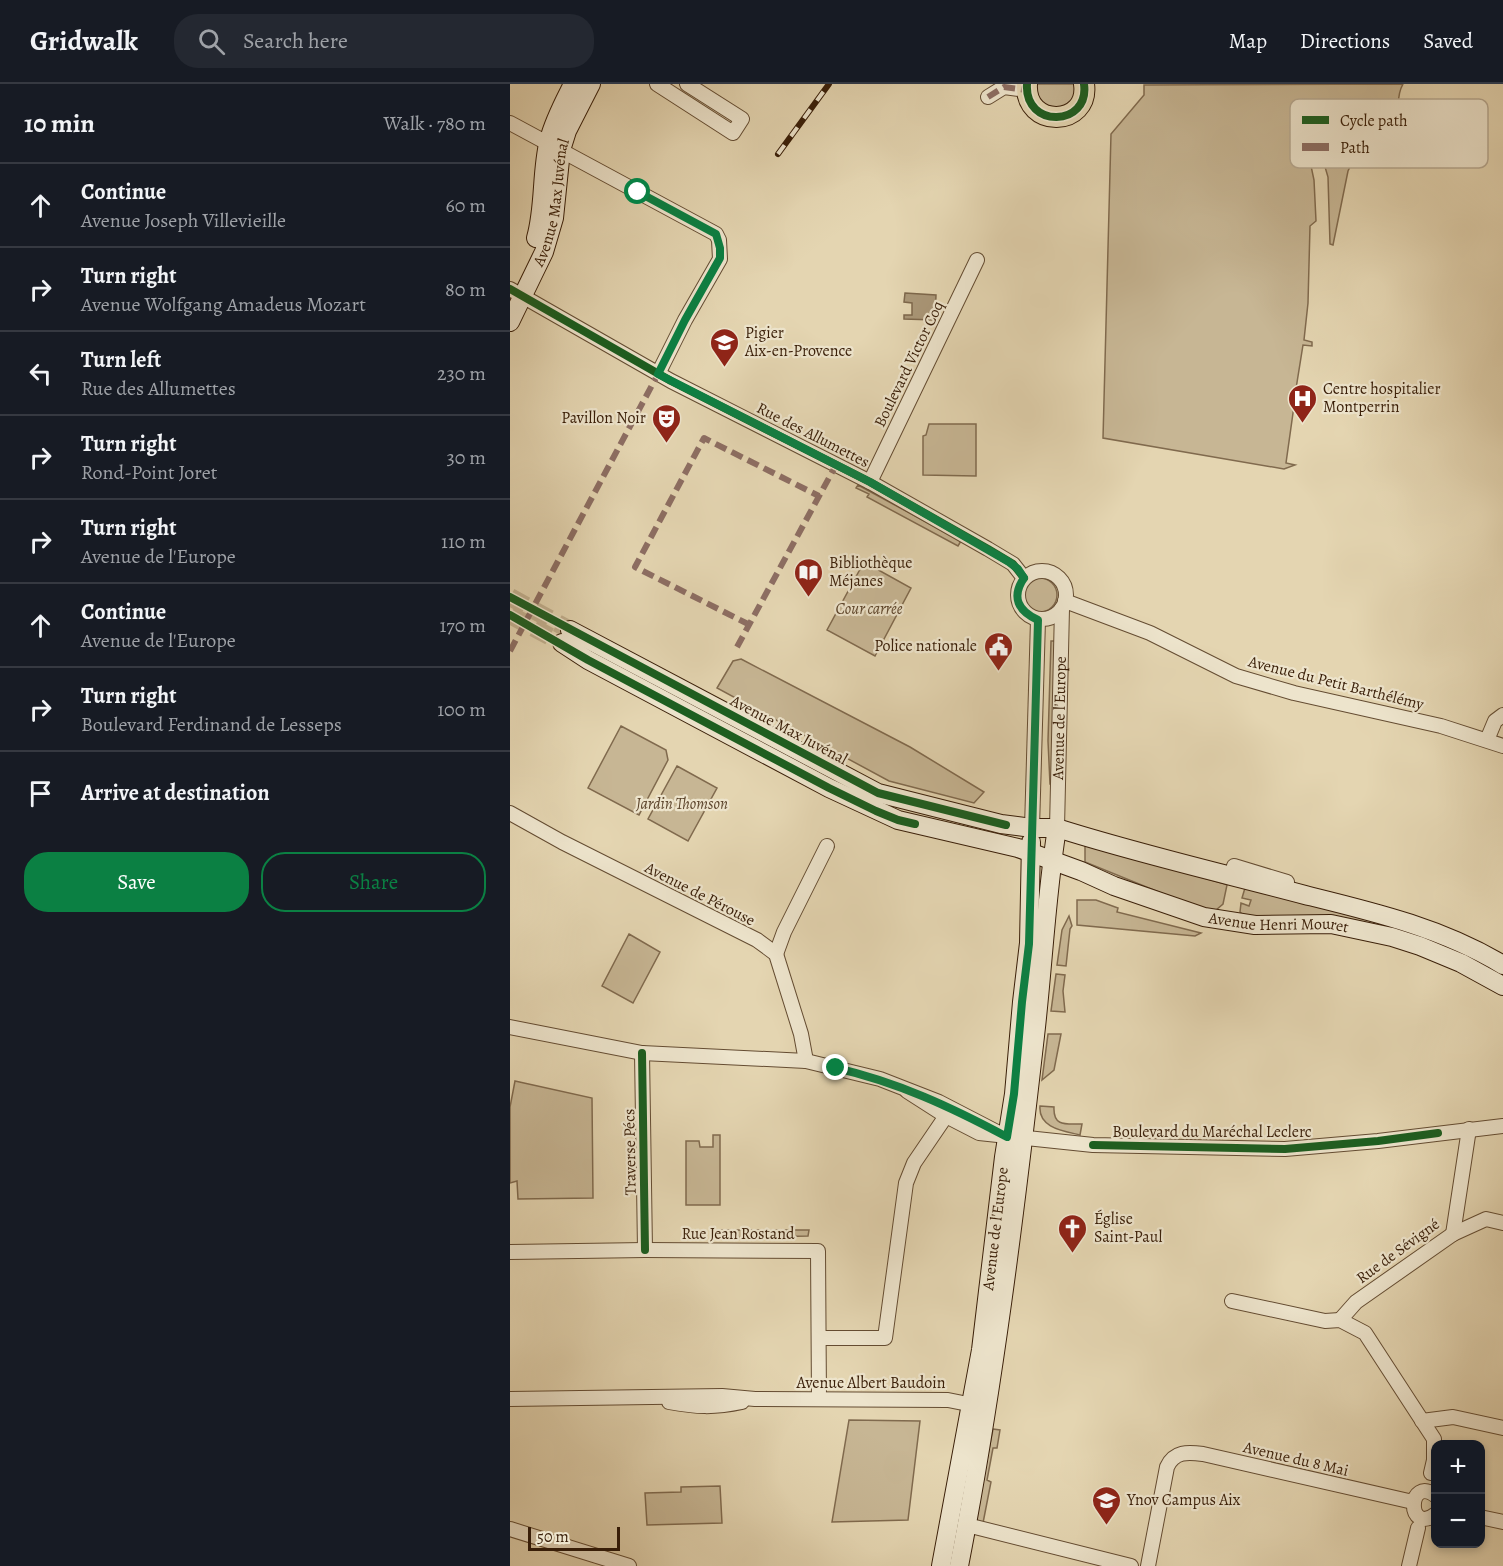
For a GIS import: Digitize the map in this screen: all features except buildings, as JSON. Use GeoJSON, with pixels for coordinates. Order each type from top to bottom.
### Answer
{"type":"FeatureCollection","features":[{"type":"Feature","properties":{"kind":"main road","name":"Avenue Max Juvénal"},"geometry":{"type":"LineString","coordinates":[[510,322],[514,293],[534,248],[541,223],[554,147],[554,124],[573,84]]}},
{"type":"Feature","properties":{"kind":"main road","name":"Avenue Max Juvénal"},"geometry":{"type":"LineString","coordinates":[[554,147],[567,131],[591,84]]}},
{"type":"Feature","properties":{"kind":"main road"},"geometry":{"type":"LineString","coordinates":[[1027,87],[1030,101],[1036,110],[1045,116],[1058,118],[1073,112],[1080,106],[1084,98],[1084,84]]}},
{"type":"Feature","properties":{"kind":"main road","name":"Avenue Max Juvénal"},"geometry":{"type":"LineString","coordinates":[[1052,861],[1018,848],[898,820],[876,811],[588,660],[566,637],[878,793],[1001,824],[1057,828]]}},
{"type":"Feature","properties":{"kind":"main road","name":"Avenue de l'Europe"},"geometry":{"type":"LineString","coordinates":[[1015,1138],[1014,1094],[1029,944],[1032,828]]}},
{"type":"Feature","properties":{"kind":"main road","name":"Avenue de l'Europe"},"geometry":{"type":"LineString","coordinates":[[958,1566],[967,1525],[979,1406],[1015,1138],[1037,1020],[1057,828]]}},
{"type":"Feature","properties":{"kind":"main road","name":"Avenue Henri Mouret"},"geometry":{"type":"LineString","coordinates":[[1057,828],[1420,926],[1464,944],[1503,965]]}},
{"type":"Feature","properties":{"kind":"main road","name":"Avenue Henri Mouret"},"geometry":{"type":"LineString","coordinates":[[1052,861],[1114,886],[1204,917],[1255,925],[1331,924],[1392,937],[1461,963],[1503,986]]}},
{"type":"Feature","properties":{"kind":"main road","name":"Avenue de l'Europe"},"geometry":{"type":"LineString","coordinates":[[941,1566],[979,1406]]}},
{"type":"Feature","properties":{"kind":"street"},"geometry":{"type":"LineString","coordinates":[[657,84],[733,133],[742,119],[687,84]]}},
{"type":"Feature","properties":{"kind":"street"},"geometry":{"type":"LineString","coordinates":[[991,90],[1004,87],[1027,87]]}},
{"type":"Feature","properties":{"kind":"street"},"geometry":{"type":"LineString","coordinates":[[515,126],[716,234],[720,258],[658,374]]}},
{"type":"Feature","properties":{"kind":"street","name":"Boulevard Victor Coq"},"geometry":{"type":"LineString","coordinates":[[870,482],[977,260]]}},
{"type":"Feature","properties":{"kind":"street","name":"Rue des Allumettes"},"geometry":{"type":"LineString","coordinates":[[514,293],[658,374],[870,482],[1030,575]]}},
{"type":"Feature","properties":{"kind":"street"},"geometry":{"type":"LineString","coordinates":[[1051,573],[1058,577],[1064,585],[1064,605],[1052,618],[1038,620],[1027,615],[1018,602],[1017,593],[1030,575],[1051,573]]}},
{"type":"Feature","properties":{"kind":"street","name":"Avenue du Petit Barthélémy"},"geometry":{"type":"LineString","coordinates":[[1064,605],[1150,633],[1236,676],[1294,693],[1441,726],[1503,746]]}},
{"type":"Feature","properties":{"kind":"street","name":"Avenue de l'Europe"},"geometry":{"type":"LineString","coordinates":[[1057,828],[1064,605]]}},
{"type":"Feature","properties":{"kind":"street","name":"Avenue de l'Europe"},"geometry":{"type":"LineString","coordinates":[[1032,828],[1038,620]]}},
{"type":"Feature","properties":{"kind":"street"},"geometry":{"type":"LineString","coordinates":[[1487,740],[1495,721],[1503,715]]}},
{"type":"Feature","properties":{"kind":"street","name":"Avenue de Pérouse"},"geometry":{"type":"LineString","coordinates":[[510,813],[562,842],[756,940],[776,954]]}},
{"type":"Feature","properties":{"kind":"street"},"geometry":{"type":"LineString","coordinates":[[806,1061],[801,1034],[776,954],[784,932],[828,846]]}},
{"type":"Feature","properties":{"kind":"street"},"geometry":{"type":"LineString","coordinates":[[1234,866],[1407,917],[1420,926]]}},
{"type":"Feature","properties":{"kind":"street"},"geometry":{"type":"LineString","coordinates":[[510,1027],[642,1053],[806,1061],[880,1079],[939,1102],[1015,1138]]}},
{"type":"Feature","properties":{"kind":"street","name":"Traverse Pécs"},"geometry":{"type":"LineString","coordinates":[[642,1053],[645,1250]]}},
{"type":"Feature","properties":{"kind":"street","name":"Boulevard du Maréchal Leclerc"},"geometry":{"type":"LineString","coordinates":[[907,1091],[946,1116],[979,1133],[1094,1145],[1285,1149],[1378,1141],[1503,1125]]}},
{"type":"Feature","properties":{"kind":"street"},"geometry":{"type":"LineString","coordinates":[[820,1338],[885,1338],[906,1183],[915,1163],[946,1116]]}},
{"type":"Feature","properties":{"kind":"street","name":"Rue de Sévigné"},"geometry":{"type":"LineString","coordinates":[[1340,1320],[1356,1302],[1453,1234],[1469,1129]]}},
{"type":"Feature","properties":{"kind":"street"},"geometry":{"type":"LineString","coordinates":[[1453,1234],[1486,1219],[1503,1222]]}},
{"type":"Feature","properties":{"kind":"street","name":"Rue Jean Rostand"},"geometry":{"type":"LineString","coordinates":[[510,1252],[818,1251],[819,1399]]}},
{"type":"Feature","properties":{"kind":"street"},"geometry":{"type":"LineString","coordinates":[[1232,1301],[1325,1321],[1340,1320],[1365,1333],[1434,1440]]}},
{"type":"Feature","properties":{"kind":"street","name":"Avenue Albert Baudoin"},"geometry":{"type":"LineString","coordinates":[[510,1399],[646,1399],[698,1407],[722,1406],[755,1399],[948,1400],[979,1406]]}},
{"type":"Feature","properties":{"kind":"street"},"geometry":{"type":"LineString","coordinates":[[1422,1421],[1453,1417],[1503,1428]]}},
{"type":"Feature","properties":{"kind":"street","name":"Avenue du 8 Mai"},"geometry":{"type":"LineString","coordinates":[[1148,1566],[1167,1467],[1173,1457],[1192,1452],[1413,1502]]}},
{"type":"Feature","properties":{"kind":"street"},"geometry":{"type":"LineString","coordinates":[[1431,1516],[1421,1517],[1415,1513],[1413,1502],[1417,1495],[1424,1492],[1433,1494]]}},
{"type":"Feature","properties":{"kind":"street"},"geometry":{"type":"LineString","coordinates":[[1485,1518],[1503,1522]]}},
{"type":"Feature","properties":{"kind":"street"},"geometry":{"type":"LineString","coordinates":[[967,1525],[1131,1566]]}},
{"type":"Feature","properties":{"kind":"street"},"geometry":{"type":"LineString","coordinates":[[1409,1566],[1418,1528]]}},
{"type":"Feature","properties":{"kind":"street"},"geometry":{"type":"LineString","coordinates":[[510,1529],[629,1566]]}},
{"type":"Feature","properties":{"kind":"green space"},"geometry":{"type":"Polygon","coordinates":[[[1035,84],[1077,84],[1076,97],[1060,111],[1040,104],[1035,84]]]}},
{"type":"Feature","properties":{"kind":"green space"},"geometry":{"type":"Polygon","coordinates":[[[1403,84],[1399,99],[1290,99],[1290,168],[1311,168],[1316,221],[1310,226],[1308,303],[1304,340],[1312,342],[1312,346],[1303,345],[1295,395],[1305,397],[1303,406],[1294,406],[1286,463],[1295,465],[1284,469],[1103,438],[1111,134],[1144,95],[1144,85],[1403,84]]]}},
{"type":"Feature","properties":{"kind":"green space"},"geometry":{"type":"Polygon","coordinates":[[[1325,168],[1350,168],[1333,245],[1330,244],[1328,177],[1325,168]]]}},
{"type":"Feature","properties":{"kind":"green space"},"geometry":{"type":"Polygon","coordinates":[[[929,424],[976,424],[976,476],[923,475],[923,436],[926,435],[929,424]]]}},
{"type":"Feature","properties":{"kind":"green space"},"geometry":{"type":"Polygon","coordinates":[[[858,485],[961,541],[958,546],[867,497],[869,494],[856,488],[858,485]]]}},
{"type":"Feature","properties":{"kind":"green space","name":"Cour carrée"},"geometry":{"type":"Polygon","coordinates":[[[864,562],[911,588],[875,656],[827,630],[864,562]]]}},
{"type":"Feature","properties":{"kind":"green space"},"geometry":{"type":"Polygon","coordinates":[[[1040,578],[1052,583],[1057,595],[1052,607],[1040,612],[1028,607],[1023,595],[1028,583],[1040,578]]]}},
{"type":"Feature","properties":{"kind":"green space"},"geometry":{"type":"Polygon","coordinates":[[[1051,641],[1058,641],[1054,784],[1050,784],[1048,741],[1051,641]]]}},
{"type":"Feature","properties":{"kind":"green space"},"geometry":{"type":"Polygon","coordinates":[[[741,659],[910,747],[984,792],[974,803],[889,781],[717,688],[733,661],[741,659]]]}},
{"type":"Feature","properties":{"kind":"green space"},"geometry":{"type":"Polygon","coordinates":[[[621,726],[666,750],[668,760],[639,815],[588,788],[621,726]]]}},
{"type":"Feature","properties":{"kind":"green space","name":"Jardin Thomson"},"geometry":{"type":"Polygon","coordinates":[[[677,766],[717,788],[688,841],[648,819],[677,766]]]}},
{"type":"Feature","properties":{"kind":"green space"},"geometry":{"type":"Polygon","coordinates":[[[1085,844],[1225,884],[1227,885],[1223,904],[1216,910],[1198,908],[1085,862],[1085,844]]]}},
{"type":"Feature","properties":{"kind":"green space"},"geometry":{"type":"Polygon","coordinates":[[[1245,888],[1345,913],[1411,933],[1474,960],[1503,976],[1443,949],[1245,916],[1240,912],[1241,903],[1249,906],[1251,900],[1242,898],[1245,888]]]}},
{"type":"Feature","properties":{"kind":"green space"},"geometry":{"type":"Polygon","coordinates":[[[1077,900],[1096,900],[1118,908],[1117,912],[1201,933],[1195,936],[1077,925],[1077,900]]]}},
{"type":"Feature","properties":{"kind":"green space"},"geometry":{"type":"Polygon","coordinates":[[[1069,916],[1072,926],[1066,966],[1057,965],[1062,930],[1069,916]]]}},
{"type":"Feature","properties":{"kind":"green space"},"geometry":{"type":"Polygon","coordinates":[[[629,934],[660,952],[633,1003],[602,986],[629,934]]]}},
{"type":"Feature","properties":{"kind":"green space"},"geometry":{"type":"Polygon","coordinates":[[[1056,974],[1065,975],[1063,991],[1065,1012],[1051,1011],[1056,974]]]}},
{"type":"Feature","properties":{"kind":"green space"},"geometry":{"type":"Polygon","coordinates":[[[1048,1034],[1061,1034],[1054,1070],[1042,1080],[1048,1034]]]}},
{"type":"Feature","properties":{"kind":"green space"},"geometry":{"type":"Polygon","coordinates":[[[515,1081],[592,1098],[593,1198],[518,1199],[517,1181],[510,1183],[510,1107],[515,1081]]]}},
{"type":"Feature","properties":{"kind":"green space"},"geometry":{"type":"Polygon","coordinates":[[[1040,1106],[1054,1107],[1056,1118],[1062,1123],[1082,1124],[1080,1135],[1048,1124],[1040,1113],[1040,1106]]]}},
{"type":"Feature","properties":{"kind":"green space"},"geometry":{"type":"Polygon","coordinates":[[[713,1135],[720,1135],[720,1205],[686,1205],[686,1141],[699,1141],[700,1147],[713,1147],[713,1135]]]}},
{"type":"Feature","properties":{"kind":"green space"},"geometry":{"type":"Polygon","coordinates":[[[719,1230],[809,1230],[808,1236],[719,1238],[719,1230]]]}},
{"type":"Feature","properties":{"kind":"green space"},"geometry":{"type":"Polygon","coordinates":[[[849,1420],[920,1421],[908,1520],[832,1522],[849,1420]]]}},
{"type":"Feature","properties":{"kind":"green space"},"geometry":{"type":"Polygon","coordinates":[[[993,1429],[1000,1430],[997,1448],[993,1448],[987,1480],[991,1482],[983,1523],[975,1521],[993,1429]]]}},
{"type":"Feature","properties":{"kind":"green space"},"geometry":{"type":"Polygon","coordinates":[[[720,1486],[722,1523],[647,1525],[645,1493],[681,1492],[681,1487],[720,1486]]]}},
{"type":"Feature","properties":{"kind":"shaded area"},"geometry":{"type":"Polygon","coordinates":[[[905,293],[936,295],[935,320],[904,319],[904,315],[912,315],[912,303],[904,302],[905,293]]]}},
{"type":"Feature","properties":{"kind":"tunnel"},"geometry":{"type":"LineString","coordinates":[[510,597],[570,630]]}},
{"type":"Feature","properties":{"kind":"tunnel"},"geometry":{"type":"LineString","coordinates":[[510,615],[562,643]]}},
{"type":"Feature","properties":{"kind":"railway"},"geometry":{"type":"LineString","coordinates":[[778,154],[829,84]]}},
{"type":"Feature","properties":{"kind":"marked path"},"geometry":{"type":"LineString","coordinates":[[988,97],[1004,87],[1027,90]]}},
{"type":"Feature","properties":{"kind":"marked path"},"geometry":{"type":"LineString","coordinates":[[510,651],[658,374]]}},
{"type":"Feature","properties":{"kind":"marked path"},"geometry":{"type":"LineString","coordinates":[[750,625],[635,567],[704,438],[819,496]]}},
{"type":"Feature","properties":{"kind":"marked path"},"geometry":{"type":"LineString","coordinates":[[737,647],[836,465]]}},
{"type":"Feature","properties":{"kind":"cycle path"},"geometry":{"type":"LineString","coordinates":[[1027,84],[1029,99],[1035,109],[1045,115],[1057,117],[1068,115],[1077,108],[1083,98],[1084,84]]}},
{"type":"Feature","properties":{"kind":"cycle path"},"geometry":{"type":"LineString","coordinates":[[510,289],[671,381],[870,482],[1013,564],[1024,578]]}},
{"type":"Feature","properties":{"kind":"cycle path"},"geometry":{"type":"LineString","coordinates":[[510,597],[878,793],[1006,825]]}},
{"type":"Feature","properties":{"kind":"cycle path"},"geometry":{"type":"LineString","coordinates":[[510,615],[588,660],[829,788],[876,811],[915,824]]}},
{"type":"Feature","properties":{"kind":"cycle path"},"geometry":{"type":"LineString","coordinates":[[642,1053],[645,1250]]}},
{"type":"Feature","properties":{"kind":"cycle path"},"geometry":{"type":"LineString","coordinates":[[1093,1145],[1285,1149],[1438,1133]]}},
{"type":"Feature","properties":{"kind":"place","name":"Pigier Aix-en-Provence"},"geometry":{"type":"Point","coordinates":[724,368]}},
{"type":"Feature","properties":{"kind":"place","name":"Centre hospitalier Montperrin"},"geometry":{"type":"Point","coordinates":[1302,424]}},
{"type":"Feature","properties":{"kind":"place","name":"Pavillon Noir"},"geometry":{"type":"Point","coordinates":[667,444]}},
{"type":"Feature","properties":{"kind":"place","name":"Bibliothèque Méjanes"},"geometry":{"type":"Point","coordinates":[808,598]}},
{"type":"Feature","properties":{"kind":"place","name":"Police nationale"},"geometry":{"type":"Point","coordinates":[998,672]}},
{"type":"Feature","properties":{"kind":"place","name":"Église Saint-Paul"},"geometry":{"type":"Point","coordinates":[1073,1254]}},
{"type":"Feature","properties":{"kind":"place","name":"Ynov Campus Aix"},"geometry":{"type":"Point","coordinates":[1106,1526]}},
{"type":"Feature","properties":{"kind":"route"},"geometry":{"type":"LineString","coordinates":[[638,192],[716,234],[720,248],[720,258],[658,374],[870,482],[1009,562],[1024,578],[1017,593],[1018,602],[1027,615],[1038,620],[1029,944],[1014,1094],[1007,1137],[939,1102],[880,1079],[836,1068]]}}]}
